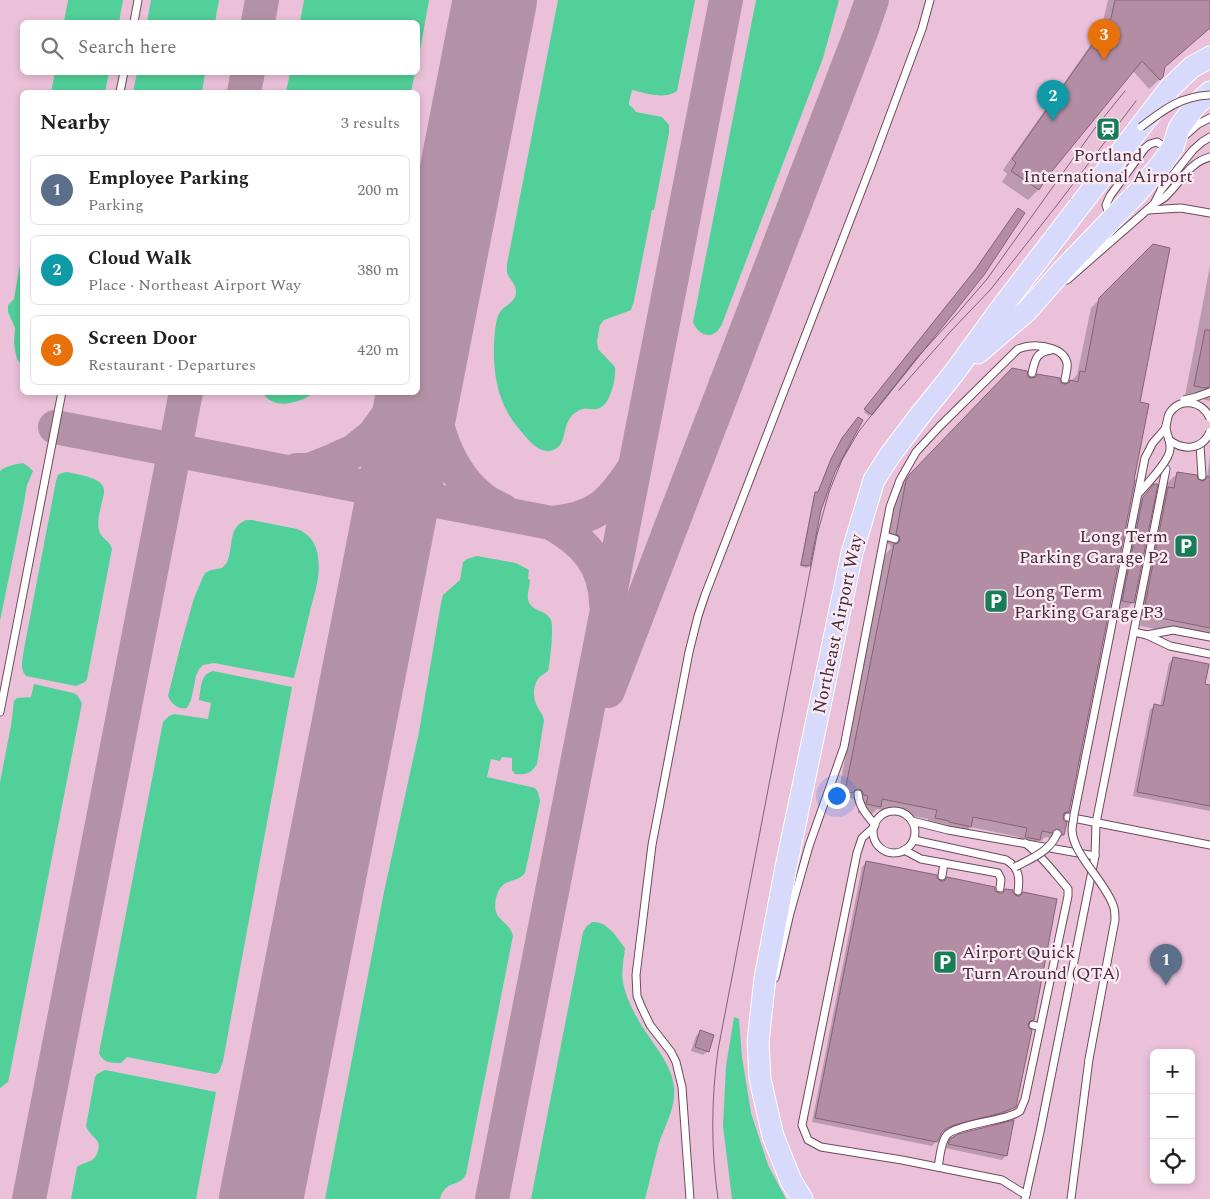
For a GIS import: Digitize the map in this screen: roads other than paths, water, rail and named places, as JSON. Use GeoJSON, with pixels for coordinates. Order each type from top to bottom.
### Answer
{"type":"FeatureCollection","features":[{"type":"Feature","properties":{"kind":"main road","name":"Northeast Airport Way"},"geometry":{"type":"LineString","coordinates":[[802,1199],[791,1181],[773,1136],[760,1079],[758,1042],[765,978],[786,867],[852,553],[874,480],[890,455],[1170,88],[1192,67],[1210,57]]}},
{"type":"Feature","properties":{"kind":"main road"},"geometry":{"type":"LineString","coordinates":[[954,373],[1027,311],[1062,271],[1138,192],[1172,148],[1178,128],[1194,106],[1210,94]]}},
{"type":"Feature","properties":{"kind":"lane"},"geometry":{"type":"LineString","coordinates":[[134,20],[138,0]]}},
{"type":"Feature","properties":{"kind":"lane"},"geometry":{"type":"LineString","coordinates":[[690,1199],[680,1074],[671,1052],[645,1015],[637,996],[636,975],[652,845],[687,661],[700,608],[871,166],[922,29],[930,0]]}},
{"type":"Feature","properties":{"kind":"lane"},"geometry":{"type":"LineString","coordinates":[[120,90],[123,75]]}},
{"type":"Feature","properties":{"kind":"lane"},"geometry":{"type":"LineString","coordinates":[[1141,126],[1169,106],[1182,100],[1210,94]]}},
{"type":"Feature","properties":{"kind":"lane"},"geometry":{"type":"LineString","coordinates":[[1172,148],[1198,124],[1210,118]]}},
{"type":"Feature","properties":{"kind":"lane"},"geometry":{"type":"LineString","coordinates":[[1154,204],[1161,190],[1193,150],[1210,137]]}},
{"type":"Feature","properties":{"kind":"lane"},"geometry":{"type":"LineString","coordinates":[[1027,311],[1166,196],[1197,162],[1210,157]]}},
{"type":"Feature","properties":{"kind":"lane"},"geometry":{"type":"LineString","coordinates":[[1148,210],[1181,208],[1210,213]]}},
{"type":"Feature","properties":{"kind":"lane"},"geometry":{"type":"LineString","coordinates":[[774,981],[790,913],[809,846],[844,747],[890,507],[900,480],[916,452],[1018,349],[1036,346],[1054,349],[1060,352],[1065,358],[1067,363],[1064,379],[1066,368],[1064,358],[1053,350],[1045,350],[1035,359],[1032,373]]}},
{"type":"Feature","properties":{"kind":"lane"},"geometry":{"type":"LineString","coordinates":[[1210,392],[1177,404],[1172,408],[1166,423],[1169,440],[1172,443],[1187,447],[1200,445],[1208,438],[1210,433]]}},
{"type":"Feature","properties":{"kind":"lane"},"geometry":{"type":"LineString","coordinates":[[0,712],[61,395]]}},
{"type":"Feature","properties":{"kind":"lane"},"geometry":{"type":"LineString","coordinates":[[1071,1199],[1089,1059],[1116,920],[1111,900],[1099,879],[1082,858],[1074,840],[1072,829],[1145,458],[1152,445],[1166,428],[1169,414],[1180,404],[1186,402],[1194,403],[1210,416]]}},
{"type":"Feature","properties":{"kind":"lane"},"geometry":{"type":"LineString","coordinates":[[1138,494],[1167,459],[1170,451],[1170,441],[1166,422],[1173,409],[1179,405],[1194,403],[1201,406],[1210,416]]}},
{"type":"Feature","properties":{"kind":"lane"},"geometry":{"type":"LineString","coordinates":[[1170,441],[1179,446],[1191,447],[1201,444],[1210,433]]}},
{"type":"Feature","properties":{"kind":"lane"},"geometry":{"type":"LineString","coordinates":[[1200,445],[1202,476]]}},
{"type":"Feature","properties":{"kind":"lane"},"geometry":{"type":"LineString","coordinates":[[858,794],[862,809],[874,826],[875,840],[879,846],[884,850],[898,852],[904,850],[914,840],[915,830],[912,821],[908,815],[895,810],[882,814],[874,826],[862,838],[857,853],[802,1125],[808,1140],[821,1147],[1002,1180],[1026,1197],[1095,856],[1096,823],[1166,469]]}},
{"type":"Feature","properties":{"kind":"lane"},"geometry":{"type":"LineString","coordinates":[[885,536],[895,539]]}},
{"type":"Feature","properties":{"kind":"lane"},"geometry":{"type":"LineString","coordinates":[[1147,635],[1173,630],[1210,637]]}},
{"type":"Feature","properties":{"kind":"lane"},"geometry":{"type":"LineString","coordinates":[[1134,632],[1147,635],[1170,646],[1210,654]]}},
{"type":"Feature","properties":{"kind":"lane"},"geometry":{"type":"LineString","coordinates":[[1068,817],[1210,845]]}},
{"type":"Feature","properties":{"kind":"lane"},"geometry":{"type":"LineString","coordinates":[[912,821],[948,830],[1095,856]]}},
{"type":"Feature","properties":{"kind":"lane"},"geometry":{"type":"LineString","coordinates":[[1015,867],[1046,849],[1053,843],[1057,834]]}},
{"type":"Feature","properties":{"kind":"lane"},"geometry":{"type":"LineString","coordinates":[[914,840],[1011,862],[1019,876],[1018,891]]}},
{"type":"Feature","properties":{"kind":"lane"},"geometry":{"type":"LineString","coordinates":[[938,1167],[946,1135],[957,1128],[966,1128],[1011,1116],[1020,1111],[1025,1099],[1036,1026],[1068,896],[1068,889],[1033,848],[1025,843]]}},
{"type":"Feature","properties":{"kind":"lane"},"geometry":{"type":"LineString","coordinates":[[904,850],[921,859],[998,873],[1001,879],[1000,888]]}},
{"type":"Feature","properties":{"kind":"lane"},"geometry":{"type":"LineString","coordinates":[[942,876],[944,863]]}},
{"type":"Feature","properties":{"kind":"lane"},"geometry":{"type":"LineString","coordinates":[[758,1042],[770,999]]}},
{"type":"Feature","properties":{"kind":"tram line"},"geometry":{"type":"LineString","coordinates":[[718,1199],[713,1125],[714,1087],[718,1050],[817,535],[829,492],[842,460],[859,431],[915,360],[987,279],[1095,128],[1125,91]]}},
{"type":"Feature","properties":{"kind":"tram line"},"geometry":{"type":"LineString","coordinates":[[899,390],[991,289],[1136,101]]}},
{"type":"Feature","properties":{"kind":"place","name":"Screen Door"},"geometry":{"type":"Point","coordinates":[1104,60]}},
{"type":"Feature","properties":{"kind":"place","name":"Cloud Walk"},"geometry":{"type":"Point","coordinates":[1053,121]}},
{"type":"Feature","properties":{"kind":"place","name":"Portland International Airport"},"geometry":{"type":"Point","coordinates":[1108,129]}},
{"type":"Feature","properties":{"kind":"place","name":"Long Term Parking Garage P2"},"geometry":{"type":"Point","coordinates":[1186,546]}},
{"type":"Feature","properties":{"kind":"place","name":"Long Term Parking Garage P3"},"geometry":{"type":"Point","coordinates":[996,601]}},
{"type":"Feature","properties":{"kind":"place","name":"Airport Quick Turn Around (QTA)"},"geometry":{"type":"Point","coordinates":[945,962]}},
{"type":"Feature","properties":{"kind":"place","name":"Employee Parking"},"geometry":{"type":"Point","coordinates":[1166,985]}}]}
